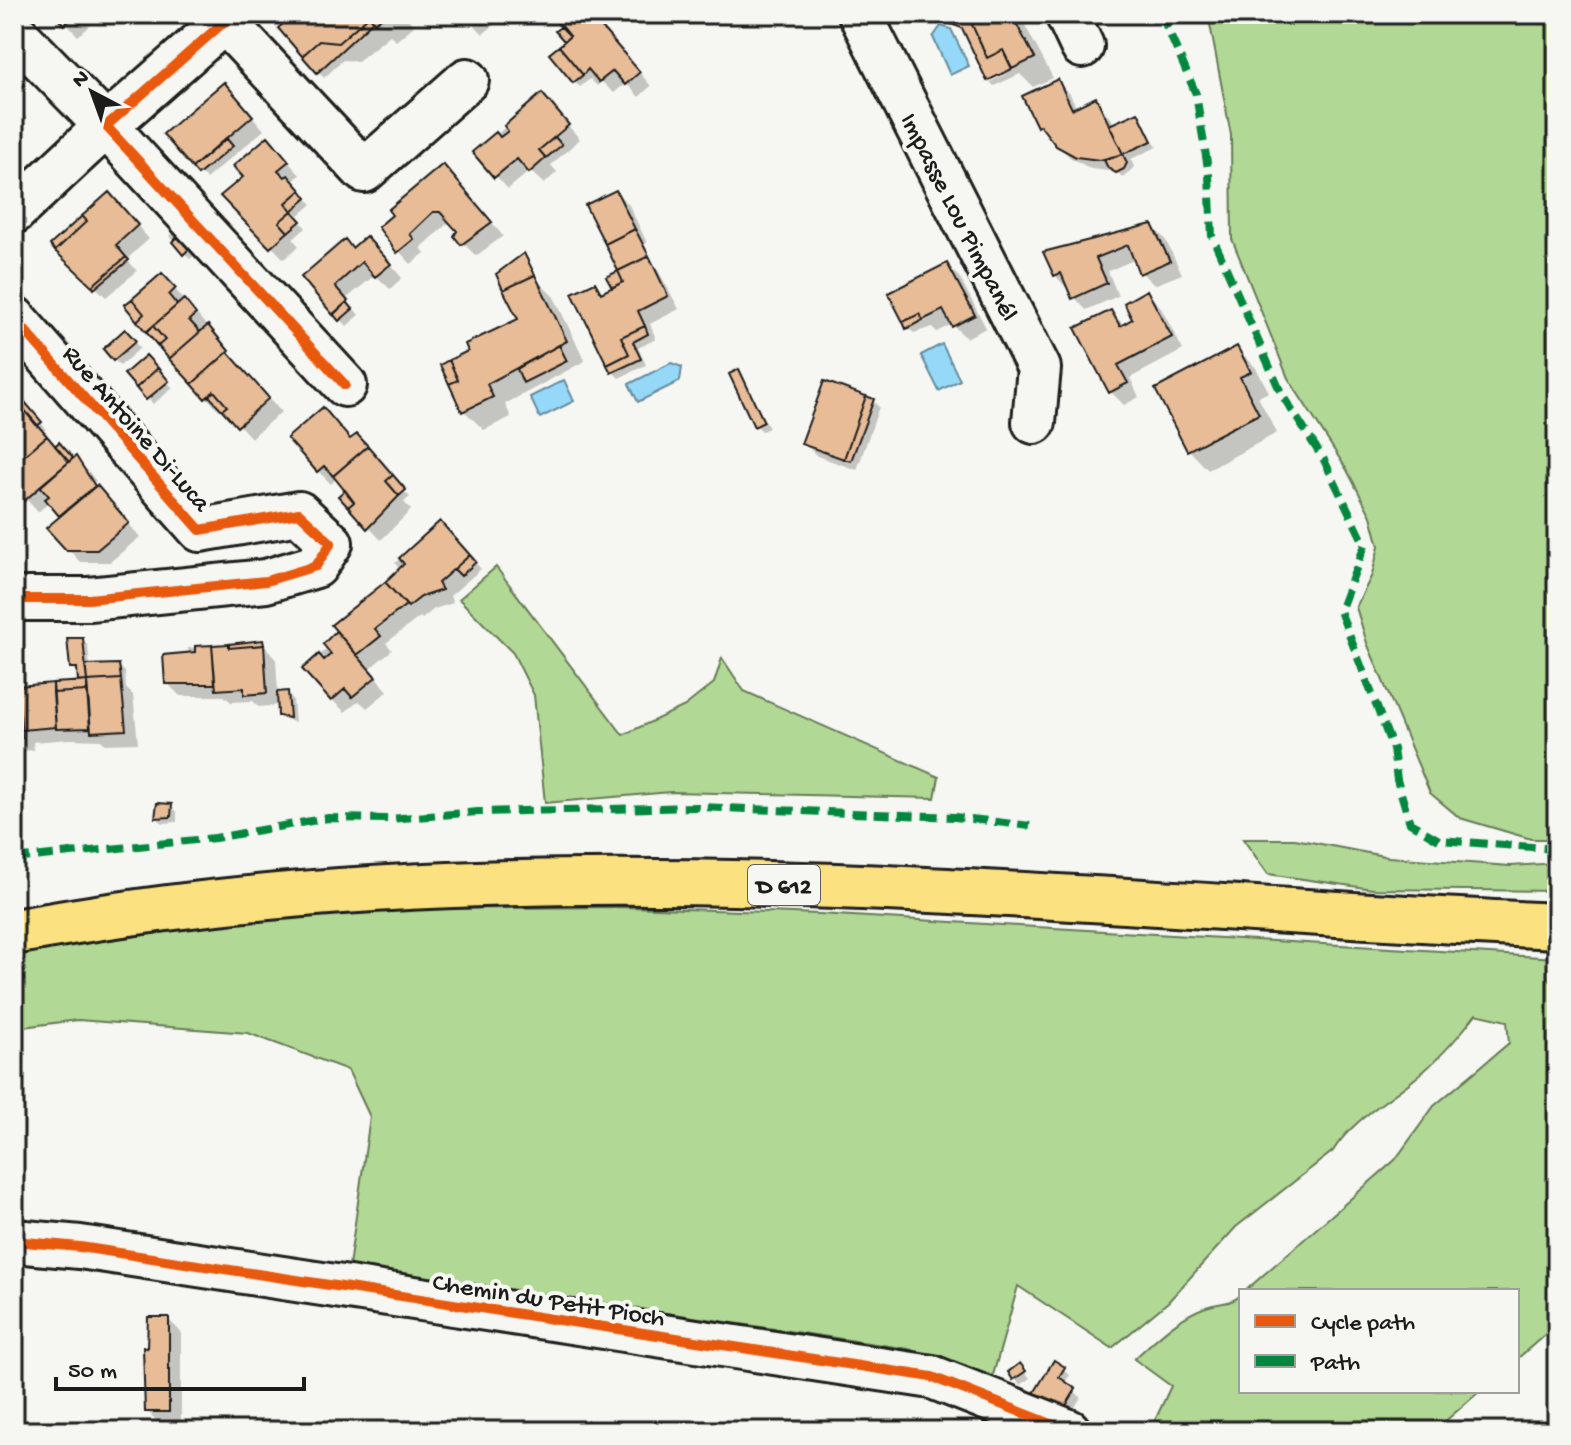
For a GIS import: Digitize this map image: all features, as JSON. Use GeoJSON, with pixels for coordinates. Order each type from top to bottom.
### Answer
{"type":"FeatureCollection","features":[{"type":"Feature","properties":{"kind":"highway","name":"D 612"},"geometry":{"type":"LineString","coordinates":[[14,932],[123,911],[279,893],[445,884],[675,881],[1557,926]]}},
{"type":"Feature","properties":{"kind":"street","name":"Impasse Lou Pimpanél"},"geometry":{"type":"LineString","coordinates":[[860,14],[1039,368],[1034,422]]}},
{"type":"Feature","properties":{"kind":"street"},"geometry":{"type":"LineString","coordinates":[[14,212],[228,18],[364,171],[467,80]]}},
{"type":"Feature","properties":{"kind":"street"},"geometry":{"type":"LineString","coordinates":[[14,32],[106,126],[345,385]]}},
{"type":"Feature","properties":{"kind":"street","name":"Rue Antoine Di-Luca"},"geometry":{"type":"LineString","coordinates":[[14,318],[200,530],[299,513],[331,543],[316,566],[266,581],[89,599],[14,599]]}},
{"type":"Feature","properties":{"kind":"street","name":"Chemin du Petit Pioch"},"geometry":{"type":"LineString","coordinates":[[14,1241],[80,1247],[932,1377],[1069,1431]]}},
{"type":"Feature","properties":{"kind":"green space"},"geometry":{"type":"Polygon","coordinates":[[[1208,14],[1557,14],[1557,839],[1531,839],[1460,818],[1430,793],[1367,643],[1356,607],[1372,575],[1379,546],[1371,516],[1347,470],[1288,378],[1232,239],[1231,135],[1208,14]]]}},
{"type":"Feature","properties":{"kind":"green space"},"geometry":{"type":"Polygon","coordinates":[[[496,567],[623,735],[685,706],[714,683],[722,658],[744,691],[939,777],[935,798],[671,792],[545,803],[534,695],[513,653],[459,599],[496,567]]]}},
{"type":"Feature","properties":{"kind":"green space"},"geometry":{"type":"Polygon","coordinates":[[[1243,839],[1295,839],[1389,857],[1510,866],[1557,863],[1557,891],[1373,889],[1268,874],[1243,839]]]}},
{"type":"Feature","properties":{"kind":"green space"},"geometry":{"type":"Polygon","coordinates":[[[630,907],[819,914],[1557,958],[1557,1324],[1519,1357],[1519,1289],[1247,1289],[1395,1160],[1434,1106],[1509,1043],[1507,1021],[1476,1014],[1429,1066],[1359,1122],[1333,1151],[1236,1227],[1168,1302],[1112,1348],[1018,1286],[990,1386],[909,1349],[349,1266],[370,1117],[348,1070],[248,1033],[78,1020],[14,1028],[14,954],[258,918],[394,909],[630,907]]]}},
{"type":"Feature","properties":{"kind":"green space"},"geometry":{"type":"Polygon","coordinates":[[[1239,1296],[1239,1393],[1478,1393],[1434,1431],[1150,1431],[1171,1386],[1134,1359],[1186,1316],[1239,1296]]]}},
{"type":"Feature","properties":{"kind":"water"},"geometry":{"type":"Polygon","coordinates":[[[941,26],[951,29],[969,66],[950,75],[933,37],[941,26]]]}},
{"type":"Feature","properties":{"kind":"water"},"geometry":{"type":"Polygon","coordinates":[[[942,344],[960,380],[939,391],[921,355],[942,344]]]}},
{"type":"Feature","properties":{"kind":"water"},"geometry":{"type":"Polygon","coordinates":[[[671,363],[682,367],[680,381],[638,402],[629,384],[671,363]]]}},
{"type":"Feature","properties":{"kind":"water"},"geometry":{"type":"Polygon","coordinates":[[[564,380],[574,401],[540,418],[530,397],[564,380]]]}},
{"type":"Feature","properties":{"kind":"building"},"geometry":{"type":"Polygon","coordinates":[[[54,14],[77,14],[64,25],[54,14]]]}},
{"type":"Feature","properties":{"kind":"building"},"geometry":{"type":"Polygon","coordinates":[[[295,14],[386,14],[375,23],[369,16],[338,43],[319,41],[302,56],[278,28],[295,14]]]}},
{"type":"Feature","properties":{"kind":"building"},"geometry":{"type":"Polygon","coordinates":[[[590,14],[640,72],[625,85],[613,71],[599,82],[588,69],[583,75],[559,46],[570,36],[549,15],[590,14]]]}},
{"type":"Feature","properties":{"kind":"building"},"geometry":{"type":"Polygon","coordinates":[[[951,14],[970,20],[987,58],[1003,50],[1012,69],[987,81],[962,28],[948,23],[951,14]]]}},
{"type":"Feature","properties":{"kind":"building"},"geometry":{"type":"Polygon","coordinates":[[[954,14],[1011,14],[1035,58],[1012,69],[1003,50],[987,58],[970,20],[954,14]]]}},
{"type":"Feature","properties":{"kind":"building"},"geometry":{"type":"Polygon","coordinates":[[[369,16],[373,21],[317,73],[302,56],[319,41],[338,43],[369,16]]]}},
{"type":"Feature","properties":{"kind":"building"},"geometry":{"type":"Polygon","coordinates":[[[562,26],[570,36],[564,41],[555,31],[562,26]]]}},
{"type":"Feature","properties":{"kind":"building"},"geometry":{"type":"Polygon","coordinates":[[[559,46],[583,75],[573,83],[549,54],[559,46]]]}},
{"type":"Feature","properties":{"kind":"building"},"geometry":{"type":"Polygon","coordinates":[[[1058,79],[1072,109],[1096,97],[1123,154],[1100,160],[1076,157],[1056,146],[1040,125],[1037,127],[1022,96],[1058,79]]]}},
{"type":"Feature","properties":{"kind":"building"},"geometry":{"type":"Polygon","coordinates":[[[224,82],[253,116],[192,168],[163,134],[224,82]]]}},
{"type":"Feature","properties":{"kind":"building"},"geometry":{"type":"Polygon","coordinates":[[[542,93],[569,125],[539,150],[546,158],[529,173],[517,159],[494,178],[472,152],[496,132],[500,137],[508,131],[504,126],[542,93]]]}},
{"type":"Feature","properties":{"kind":"building"},"geometry":{"type":"Polygon","coordinates":[[[1138,112],[1152,141],[1123,154],[1109,125],[1138,112]]]}},
{"type":"Feature","properties":{"kind":"building"},"geometry":{"type":"Polygon","coordinates":[[[268,136],[289,161],[278,170],[285,177],[288,175],[301,190],[286,203],[292,211],[279,222],[288,232],[270,248],[220,196],[243,177],[233,166],[268,136]]]}},
{"type":"Feature","properties":{"kind":"building"},"geometry":{"type":"Polygon","coordinates":[[[555,137],[562,145],[546,158],[539,150],[555,137]]]}},
{"type":"Feature","properties":{"kind":"building"},"geometry":{"type":"Polygon","coordinates":[[[226,138],[233,146],[198,175],[192,168],[226,138]]]}},
{"type":"Feature","properties":{"kind":"building"},"geometry":{"type":"Polygon","coordinates":[[[1123,154],[1127,163],[1124,169],[1116,173],[1108,168],[1104,160],[1123,154]]]}},
{"type":"Feature","properties":{"kind":"building"},"geometry":{"type":"Polygon","coordinates":[[[443,164],[492,222],[461,245],[454,236],[457,231],[440,212],[433,212],[410,234],[414,239],[397,253],[378,227],[392,215],[388,210],[443,164]]]}},
{"type":"Feature","properties":{"kind":"building"},"geometry":{"type":"Polygon","coordinates":[[[301,190],[307,198],[292,211],[286,203],[301,190]]]}},
{"type":"Feature","properties":{"kind":"building"},"geometry":{"type":"Polygon","coordinates":[[[616,190],[635,229],[605,244],[585,205],[616,190]]]}},
{"type":"Feature","properties":{"kind":"building"},"geometry":{"type":"Polygon","coordinates":[[[109,192],[138,225],[116,245],[126,257],[92,286],[55,251],[87,221],[82,216],[109,192]]]}},
{"type":"Feature","properties":{"kind":"building"},"geometry":{"type":"Polygon","coordinates":[[[292,211],[301,221],[288,232],[279,222],[292,211]]]}},
{"type":"Feature","properties":{"kind":"building"},"geometry":{"type":"Polygon","coordinates":[[[82,216],[87,221],[55,251],[50,245],[82,216]]]}},
{"type":"Feature","properties":{"kind":"building"},"geometry":{"type":"Polygon","coordinates":[[[1152,224],[1170,261],[1139,274],[1128,245],[1096,258],[1107,283],[1072,299],[1061,273],[1054,276],[1043,252],[1152,224]]]}},
{"type":"Feature","properties":{"kind":"building"},"geometry":{"type":"Polygon","coordinates":[[[635,229],[649,256],[618,271],[605,244],[635,229]]]}},
{"type":"Feature","properties":{"kind":"building"},"geometry":{"type":"Polygon","coordinates":[[[181,235],[191,247],[183,255],[172,242],[181,235]]]}},
{"type":"Feature","properties":{"kind":"building"},"geometry":{"type":"Polygon","coordinates":[[[366,236],[391,264],[375,277],[362,262],[335,286],[348,301],[333,315],[301,277],[345,239],[352,248],[366,236]]]}},
{"type":"Feature","properties":{"kind":"building"},"geometry":{"type":"Polygon","coordinates":[[[524,253],[535,275],[503,290],[496,274],[524,253]]]}},
{"type":"Feature","properties":{"kind":"building"},"geometry":{"type":"Polygon","coordinates":[[[649,256],[668,296],[638,311],[645,326],[621,337],[629,354],[607,365],[572,293],[595,282],[601,293],[623,282],[618,271],[649,256]]]}},
{"type":"Feature","properties":{"kind":"building"},"geometry":{"type":"Polygon","coordinates":[[[126,257],[129,260],[94,289],[92,286],[126,257]]]}},
{"type":"Feature","properties":{"kind":"building"},"geometry":{"type":"Polygon","coordinates":[[[947,263],[975,315],[952,327],[943,310],[923,320],[919,314],[903,322],[888,293],[947,263]]]}},
{"type":"Feature","properties":{"kind":"building"},"geometry":{"type":"Polygon","coordinates":[[[618,271],[623,282],[612,288],[606,277],[618,271]]]}},
{"type":"Feature","properties":{"kind":"building"},"geometry":{"type":"Polygon","coordinates":[[[162,273],[176,288],[169,295],[177,305],[146,332],[137,321],[144,314],[132,299],[162,273]]]}},
{"type":"Feature","properties":{"kind":"building"},"geometry":{"type":"Polygon","coordinates":[[[535,275],[567,341],[487,384],[493,397],[462,412],[449,384],[458,380],[449,360],[468,351],[465,344],[518,319],[503,290],[535,275]]]}},
{"type":"Feature","properties":{"kind":"building"},"geometry":{"type":"Polygon","coordinates":[[[1147,290],[1172,337],[1118,365],[1128,383],[1109,393],[1075,328],[1111,310],[1120,326],[1132,319],[1124,303],[1147,290]]]}},
{"type":"Feature","properties":{"kind":"building"},"geometry":{"type":"Polygon","coordinates":[[[132,299],[144,314],[137,321],[124,305],[132,299]]]}},
{"type":"Feature","properties":{"kind":"building"},"geometry":{"type":"Polygon","coordinates":[[[184,299],[196,314],[189,320],[200,332],[169,359],[158,346],[165,340],[153,326],[184,299]]]}},
{"type":"Feature","properties":{"kind":"building"},"geometry":{"type":"Polygon","coordinates":[[[347,302],[353,309],[339,321],[333,314],[347,302]]]}},
{"type":"Feature","properties":{"kind":"building"},"geometry":{"type":"Polygon","coordinates":[[[919,314],[923,320],[906,329],[903,322],[919,314]]]}},
{"type":"Feature","properties":{"kind":"building"},"geometry":{"type":"Polygon","coordinates":[[[208,325],[229,351],[192,384],[169,359],[208,325]]]}},
{"type":"Feature","properties":{"kind":"building"},"geometry":{"type":"Polygon","coordinates":[[[153,326],[165,340],[158,346],[146,332],[153,326]]]}},
{"type":"Feature","properties":{"kind":"building"},"geometry":{"type":"Polygon","coordinates":[[[645,326],[648,334],[633,342],[641,359],[611,373],[607,365],[629,354],[621,337],[645,326]]]}},
{"type":"Feature","properties":{"kind":"building"},"geometry":{"type":"Polygon","coordinates":[[[125,329],[136,341],[113,361],[103,349],[125,329]]]}},
{"type":"Feature","properties":{"kind":"building"},"geometry":{"type":"Polygon","coordinates":[[[559,345],[567,361],[523,383],[517,369],[559,345]]]}},
{"type":"Feature","properties":{"kind":"building"},"geometry":{"type":"Polygon","coordinates":[[[1237,346],[1251,372],[1240,377],[1259,414],[1187,451],[1155,389],[1237,346]]]}},
{"type":"Feature","properties":{"kind":"building"},"geometry":{"type":"Polygon","coordinates":[[[228,352],[269,398],[237,427],[222,410],[227,406],[214,391],[205,399],[192,384],[228,352]]]}},
{"type":"Feature","properties":{"kind":"building"},"geometry":{"type":"Polygon","coordinates":[[[146,355],[158,368],[136,388],[124,374],[146,355]]]}},
{"type":"Feature","properties":{"kind":"building"},"geometry":{"type":"Polygon","coordinates":[[[449,360],[458,380],[449,384],[440,365],[449,360]]]}},
{"type":"Feature","properties":{"kind":"building"},"geometry":{"type":"Polygon","coordinates":[[[158,368],[169,381],[146,400],[136,388],[158,368]]]}},
{"type":"Feature","properties":{"kind":"building"},"geometry":{"type":"Polygon","coordinates":[[[739,369],[764,422],[754,427],[729,374],[739,369]]]}},
{"type":"Feature","properties":{"kind":"building"},"geometry":{"type":"Polygon","coordinates":[[[824,381],[866,396],[844,459],[801,444],[824,381]]]}},
{"type":"Feature","properties":{"kind":"building"},"geometry":{"type":"Polygon","coordinates":[[[214,391],[227,406],[222,410],[209,396],[214,391]]]}},
{"type":"Feature","properties":{"kind":"building"},"geometry":{"type":"Polygon","coordinates":[[[866,396],[874,399],[851,461],[844,459],[866,396]]]}},
{"type":"Feature","properties":{"kind":"building"},"geometry":{"type":"Polygon","coordinates":[[[24,401],[42,422],[37,426],[20,405],[24,401]]]}},
{"type":"Feature","properties":{"kind":"building"},"geometry":{"type":"Polygon","coordinates":[[[20,405],[47,436],[14,464],[14,411],[20,405]]]}},
{"type":"Feature","properties":{"kind":"building"},"geometry":{"type":"Polygon","coordinates":[[[323,407],[350,439],[357,434],[368,446],[333,476],[324,466],[317,472],[287,438],[323,407]]]}},
{"type":"Feature","properties":{"kind":"building"},"geometry":{"type":"Polygon","coordinates":[[[47,436],[69,462],[24,501],[14,489],[14,464],[47,436]]]}},
{"type":"Feature","properties":{"kind":"building"},"geometry":{"type":"Polygon","coordinates":[[[59,442],[73,458],[69,462],[55,446],[59,442]]]}},
{"type":"Feature","properties":{"kind":"building"},"geometry":{"type":"Polygon","coordinates":[[[368,446],[393,475],[386,481],[399,496],[367,529],[348,507],[354,502],[333,476],[368,446]]]}},
{"type":"Feature","properties":{"kind":"building"},"geometry":{"type":"Polygon","coordinates":[[[76,456],[95,486],[59,516],[45,499],[49,496],[40,486],[76,456]]]}},
{"type":"Feature","properties":{"kind":"building"},"geometry":{"type":"Polygon","coordinates":[[[393,475],[406,490],[399,496],[386,481],[393,475]]]}},
{"type":"Feature","properties":{"kind":"building"},"geometry":{"type":"Polygon","coordinates":[[[97,485],[129,523],[97,550],[66,550],[46,528],[97,485]]]}},
{"type":"Feature","properties":{"kind":"building"},"geometry":{"type":"Polygon","coordinates":[[[345,490],[354,502],[348,507],[338,496],[345,490]]]}},
{"type":"Feature","properties":{"kind":"building"},"geometry":{"type":"Polygon","coordinates":[[[440,521],[470,555],[438,583],[442,590],[421,597],[408,607],[385,582],[404,564],[399,558],[440,521]]]}},
{"type":"Feature","properties":{"kind":"building"},"geometry":{"type":"Polygon","coordinates":[[[470,555],[476,562],[461,576],[454,569],[470,555]]]}},
{"type":"Feature","properties":{"kind":"building"},"geometry":{"type":"Polygon","coordinates":[[[385,582],[406,605],[375,629],[381,636],[357,655],[331,625],[385,582]]]}},
{"type":"Feature","properties":{"kind":"building"},"geometry":{"type":"Polygon","coordinates":[[[336,631],[376,677],[352,697],[345,689],[331,701],[302,669],[319,654],[324,660],[331,654],[323,644],[336,631]]]}},
{"type":"Feature","properties":{"kind":"building"},"geometry":{"type":"Polygon","coordinates":[[[67,638],[83,638],[87,681],[78,682],[77,668],[70,668],[67,638]]]}},
{"type":"Feature","properties":{"kind":"building"},"geometry":{"type":"Polygon","coordinates":[[[263,640],[264,645],[229,648],[229,644],[263,640]]]}},
{"type":"Feature","properties":{"kind":"building"},"geometry":{"type":"Polygon","coordinates":[[[229,644],[229,648],[264,645],[267,693],[244,695],[244,688],[216,690],[212,645],[229,644]]]}},
{"type":"Feature","properties":{"kind":"building"},"geometry":{"type":"Polygon","coordinates":[[[212,645],[215,684],[165,684],[163,655],[195,652],[195,646],[212,645]]]}},
{"type":"Feature","properties":{"kind":"building"},"geometry":{"type":"Polygon","coordinates":[[[119,664],[121,679],[87,681],[85,665],[119,664]]]}},
{"type":"Feature","properties":{"kind":"building"},"geometry":{"type":"Polygon","coordinates":[[[121,679],[126,730],[91,732],[87,681],[121,679]]]}},
{"type":"Feature","properties":{"kind":"building"},"geometry":{"type":"Polygon","coordinates":[[[87,681],[87,691],[53,693],[53,683],[87,681]]]}},
{"type":"Feature","properties":{"kind":"building"},"geometry":{"type":"Polygon","coordinates":[[[53,683],[56,727],[21,730],[18,686],[53,683]]]}},
{"type":"Feature","properties":{"kind":"building"},"geometry":{"type":"Polygon","coordinates":[[[14,686],[18,686],[22,738],[14,739],[14,686]]]}},
{"type":"Feature","properties":{"kind":"building"},"geometry":{"type":"Polygon","coordinates":[[[87,691],[90,728],[56,729],[53,693],[87,691]]]}},
{"type":"Feature","properties":{"kind":"building"},"geometry":{"type":"Polygon","coordinates":[[[288,691],[290,718],[278,716],[277,692],[288,691]]]}},
{"type":"Feature","properties":{"kind":"building"},"geometry":{"type":"Polygon","coordinates":[[[157,803],[172,804],[171,817],[155,818],[157,803]]]}},
{"type":"Feature","properties":{"kind":"building"},"geometry":{"type":"Polygon","coordinates":[[[148,1317],[169,1317],[169,1412],[145,1412],[143,1347],[147,1348],[148,1317]]]}},
{"type":"Feature","properties":{"kind":"building"},"geometry":{"type":"Polygon","coordinates":[[[1054,1360],[1065,1367],[1059,1377],[1076,1389],[1061,1414],[1031,1398],[1054,1360]]]}},
{"type":"Feature","properties":{"kind":"building"},"geometry":{"type":"Polygon","coordinates":[[[1020,1363],[1026,1371],[1013,1380],[1008,1372],[1020,1363]]]}},
{"type":"Feature","properties":{"kind":"marked path"},"geometry":{"type":"LineString","coordinates":[[1161,14],[1196,94],[1209,175],[1212,236],[1282,395],[1324,460],[1365,545],[1340,611],[1393,749],[1397,780],[1410,823],[1439,840],[1557,849]]}},
{"type":"Feature","properties":{"kind":"marked path"},"geometry":{"type":"LineString","coordinates":[[14,859],[215,838],[328,818],[390,819],[478,812],[698,807],[955,817],[1030,826]]}},
{"type":"Feature","properties":{"kind":"cycle path"},"geometry":{"type":"LineString","coordinates":[[233,14],[106,126],[345,385]]}},
{"type":"Feature","properties":{"kind":"cycle path"},"geometry":{"type":"LineString","coordinates":[[14,318],[200,530],[299,513],[331,543],[316,566],[266,581],[89,599],[14,599]]}},
{"type":"Feature","properties":{"kind":"cycle path"},"geometry":{"type":"LineString","coordinates":[[14,1241],[80,1247],[932,1377],[1069,1431]]}}]}
